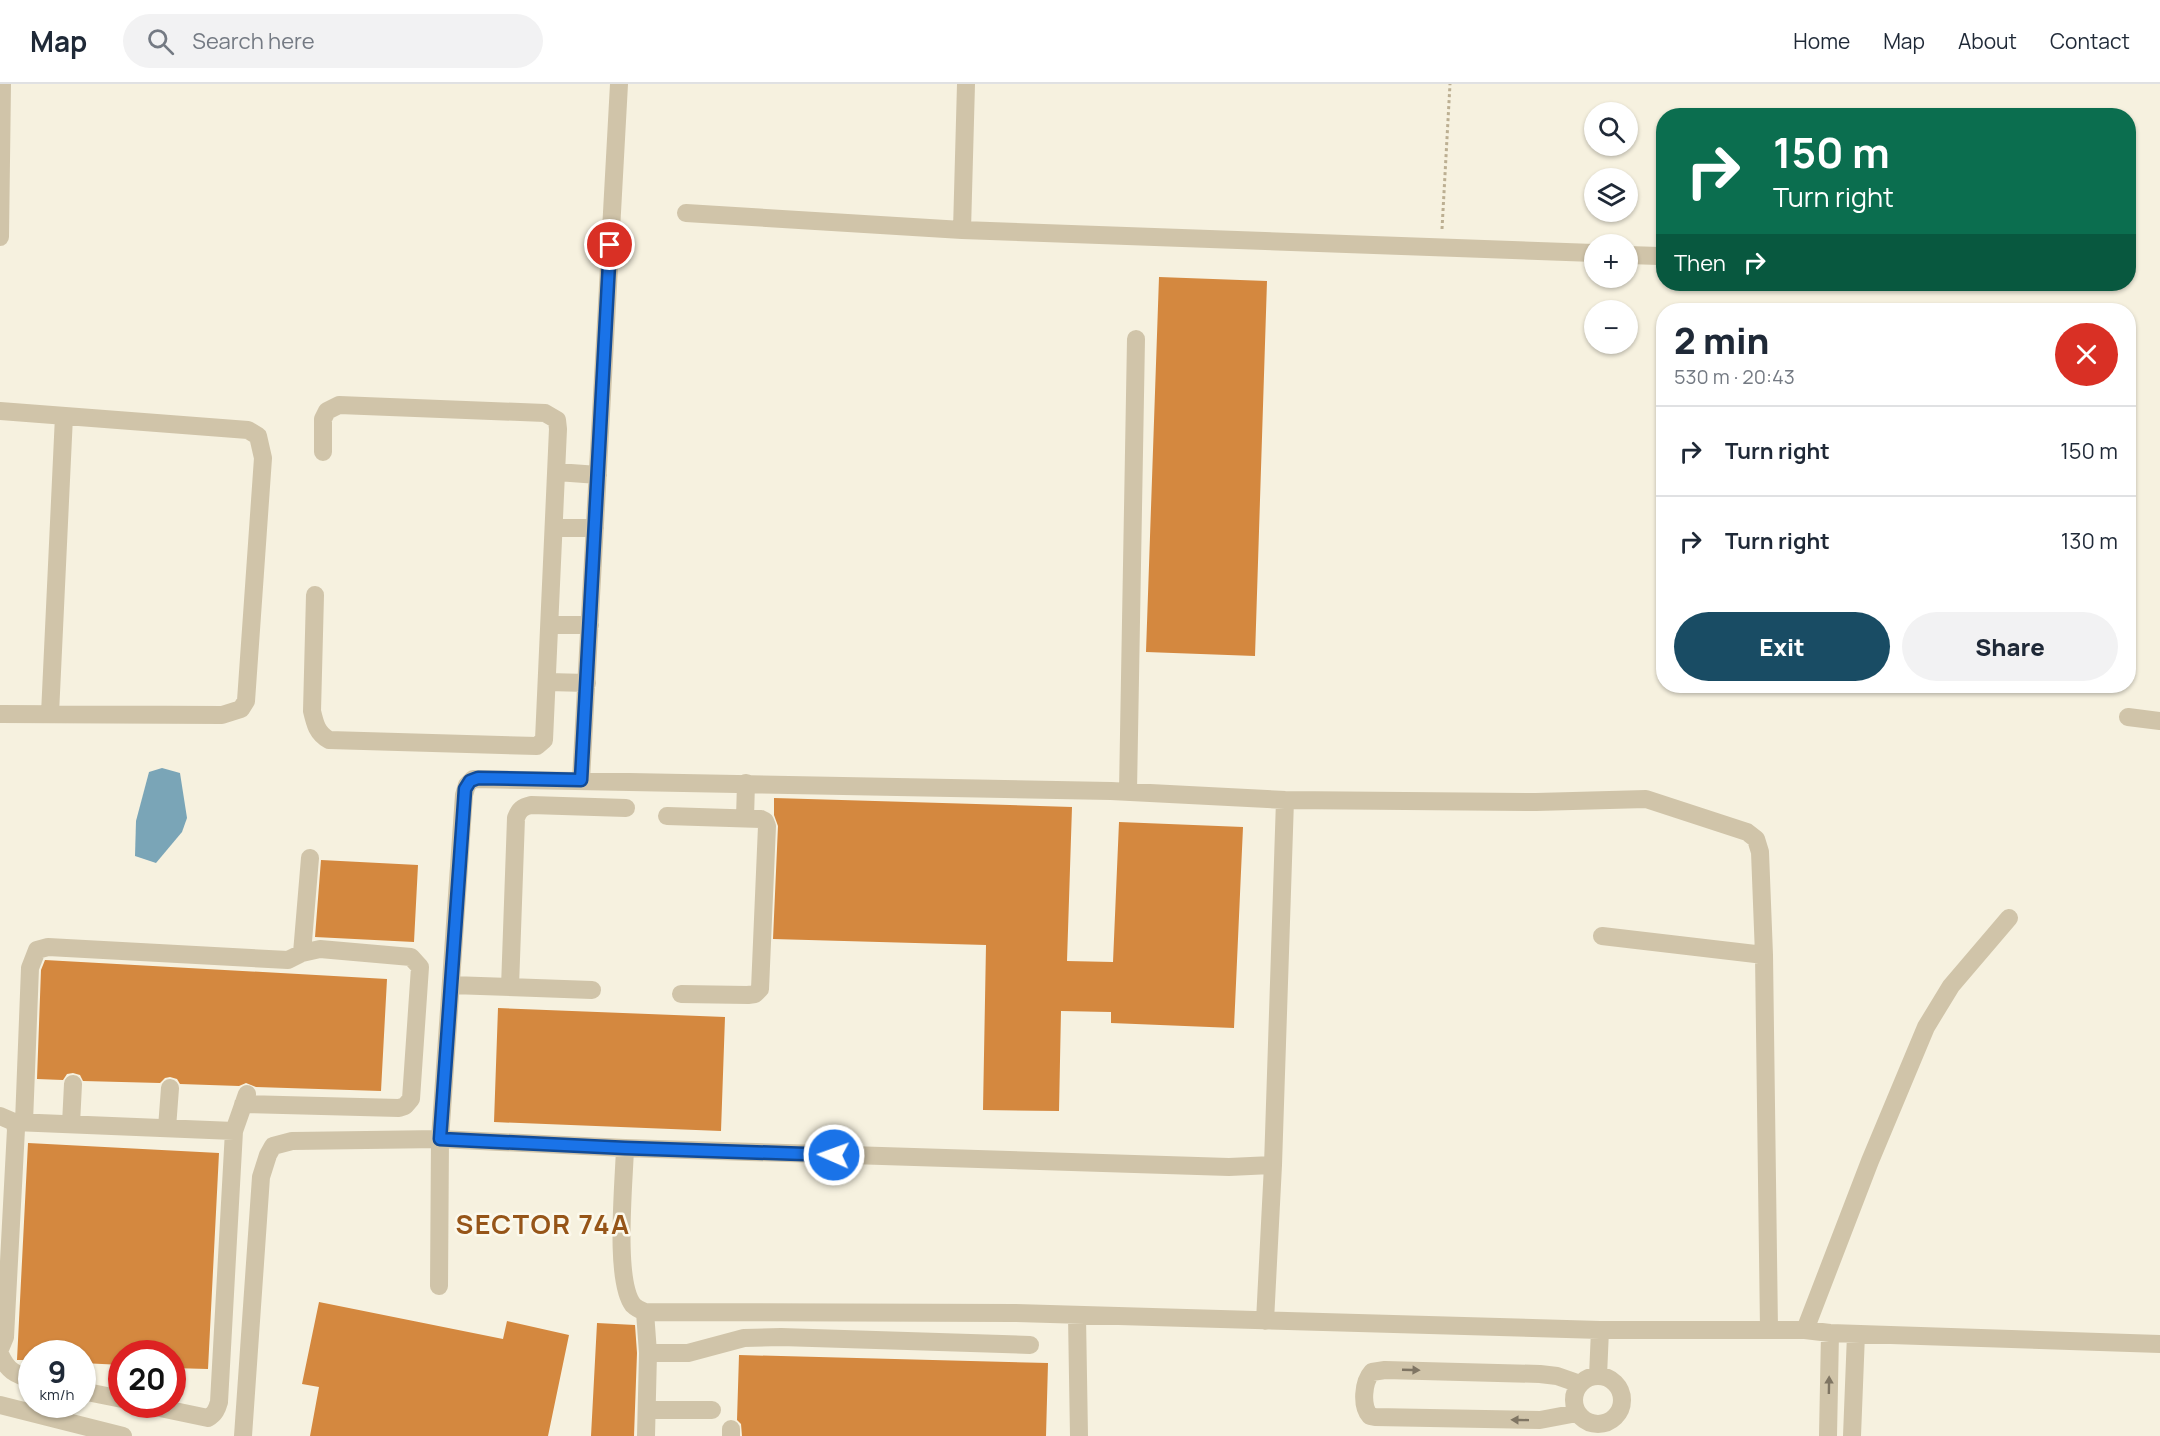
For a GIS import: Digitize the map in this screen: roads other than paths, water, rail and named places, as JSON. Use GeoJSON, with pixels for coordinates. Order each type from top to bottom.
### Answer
{"type":"FeatureCollection","features":[{"type":"Feature","properties":{"kind":"street"},"geometry":{"type":"LineString","coordinates":[[0,237],[2,84]]}},
{"type":"Feature","properties":{"kind":"street"},"geometry":{"type":"LineString","coordinates":[[581,780],[619,84]]}},
{"type":"Feature","properties":{"kind":"street"},"geometry":{"type":"LineString","coordinates":[[962,230],[966,84]]}},
{"type":"Feature","properties":{"kind":"street"},"geometry":{"type":"LineString","coordinates":[[686,213],[962,230],[1584,253]]}},
{"type":"Feature","properties":{"kind":"street"},"geometry":{"type":"LineString","coordinates":[[1638,255],[1656,256]]}},
{"type":"Feature","properties":{"kind":"street"},"geometry":{"type":"LineString","coordinates":[[1128,791],[1136,339]]}},
{"type":"Feature","properties":{"kind":"street"},"geometry":{"type":"LineString","coordinates":[[315,595],[312,711],[315,725],[321,735],[329,740],[537,746],[544,741],[557,420],[545,413],[339,405],[327,411],[323,419],[323,452]]}},
{"type":"Feature","properties":{"kind":"street"},"geometry":{"type":"LineString","coordinates":[[0,411],[248,430],[258,436],[262,458],[246,701],[241,709],[222,715],[0,714]]}},
{"type":"Feature","properties":{"kind":"street"},"geometry":{"type":"LineString","coordinates":[[50,714],[64,416]]}},
{"type":"Feature","properties":{"kind":"street"},"geometry":{"type":"LineString","coordinates":[[556,472],[598,475]]}},
{"type":"Feature","properties":{"kind":"street"},"geometry":{"type":"LineString","coordinates":[[554,528],[595,528]]}},
{"type":"Feature","properties":{"kind":"street"},"geometry":{"type":"LineString","coordinates":[[550,625],[590,625]]}},
{"type":"Feature","properties":{"kind":"street"},"geometry":{"type":"LineString","coordinates":[[548,682],[587,683]]}},
{"type":"Feature","properties":{"kind":"street"},"geometry":{"type":"LineString","coordinates":[[2128,717],[2160,721]]}},
{"type":"Feature","properties":{"kind":"street"},"geometry":{"type":"LineString","coordinates":[[439,1286],[440,1139],[464,795],[470,781],[478,778],[1128,791],[1285,800],[1536,802],[1646,799],[1754,836],[1760,852],[1764,955],[1769,1330]]}},
{"type":"Feature","properties":{"kind":"street"},"geometry":{"type":"LineString","coordinates":[[745,818],[746,783]]}},
{"type":"Feature","properties":{"kind":"street"},"geometry":{"type":"LineString","coordinates":[[1265,1321],[1273,1165],[1285,800]]}},
{"type":"Feature","properties":{"kind":"street"},"geometry":{"type":"LineString","coordinates":[[510,987],[516,818],[519,811],[531,805],[626,808]]}},
{"type":"Feature","properties":{"kind":"street"},"geometry":{"type":"LineString","coordinates":[[667,816],[761,819],[767,825],[760,989],[755,994],[748,995],[681,994]]}},
{"type":"Feature","properties":{"kind":"street"},"geometry":{"type":"LineString","coordinates":[[302,953],[310,858]]}},
{"type":"Feature","properties":{"kind":"street"},"geometry":{"type":"LineString","coordinates":[[1805,1330],[1870,1161],[1926,1027],[1951,986],[2009,918]]}},
{"type":"Feature","properties":{"kind":"street"},"geometry":{"type":"LineString","coordinates":[[1602,936],[1764,955]]}},
{"type":"Feature","properties":{"kind":"street"},"geometry":{"type":"LineString","coordinates":[[0,1349],[5,1337],[16,1129],[13,1120],[30,968],[37,950],[48,947],[288,960],[302,953],[320,949],[411,957],[420,967],[411,1099],[405,1106],[399,1108],[245,1099],[234,1131],[219,1402],[213,1416],[208,1418],[186,1413]]}},
{"type":"Feature","properties":{"kind":"street"},"geometry":{"type":"LineString","coordinates":[[451,985],[592,990]]}},
{"type":"Feature","properties":{"kind":"street"},"geometry":{"type":"LineString","coordinates":[[71,1124],[73,1084]]}},
{"type":"Feature","properties":{"kind":"street"},"geometry":{"type":"LineString","coordinates":[[167,1128],[170,1088]]}},
{"type":"Feature","properties":{"kind":"street"},"geometry":{"type":"LineString","coordinates":[[13,1120],[234,1131]]}},
{"type":"Feature","properties":{"kind":"street"},"geometry":{"type":"LineString","coordinates":[[243,1436],[261,1177],[273,1146],[292,1141],[440,1139],[625,1148],[1229,1167],[1273,1165]]}},
{"type":"Feature","properties":{"kind":"street"},"geometry":{"type":"LineString","coordinates":[[625,1148],[622,1274],[629,1298],[638,1310],[645,1312],[1015,1313],[1600,1330],[1805,1330],[1830,1333],[2160,1344]]}},
{"type":"Feature","properties":{"kind":"street"},"geometry":{"type":"LineString","coordinates":[[645,1312],[648,1353],[646,1436]]}},
{"type":"Feature","properties":{"kind":"street"},"geometry":{"type":"LineString","coordinates":[[1077,1316],[1079,1436]]}},
{"type":"Feature","properties":{"kind":"street"},"geometry":{"type":"LineString","coordinates":[[1598,1376],[1600,1330]]}},
{"type":"Feature","properties":{"kind":"street"},"geometry":{"type":"LineString","coordinates":[[1828,1436],[1830,1333]]}},
{"type":"Feature","properties":{"kind":"street"},"geometry":{"type":"LineString","coordinates":[[1852,1436],[1856,1334]]}},
{"type":"Feature","properties":{"kind":"street"},"geometry":{"type":"LineString","coordinates":[[648,1353],[688,1353],[744,1338],[781,1337],[1030,1345]]}},
{"type":"Feature","properties":{"kind":"street"},"geometry":{"type":"LineString","coordinates":[[0,1353],[12,1373],[18,1375]]}},
{"type":"Feature","properties":{"kind":"street"},"geometry":{"type":"LineString","coordinates":[[1577,1413],[1540,1420],[1375,1417],[1370,1416],[1365,1410],[1365,1389],[1372,1372],[1385,1370],[1540,1374],[1557,1376],[1580,1384]]}},
{"type":"Feature","properties":{"kind":"street"},"geometry":{"type":"LineString","coordinates":[[1608,1377],[1616,1383],[1621,1392],[1623,1402],[1617,1416],[1603,1430],[1589,1423],[1577,1413],[1574,1403],[1575,1393],[1580,1384],[1588,1378],[1608,1377]]}},
{"type":"Feature","properties":{"kind":"street"},"geometry":{"type":"LineString","coordinates":[[0,1405],[123,1436]]}},
{"type":"Feature","properties":{"kind":"street"},"geometry":{"type":"LineString","coordinates":[[647,1410],[712,1410]]}},
{"type":"Feature","properties":{"kind":"water"},"geometry":{"type":"Polygon","coordinates":[[[162,768],[180,773],[187,818],[182,832],[156,863],[135,856],[136,821],[149,772],[162,768]]]}},
{"type":"Feature","properties":{"kind":"district","name":"SECTOR 74A"},"geometry":{"type":"Point","coordinates":[543,1225]}}]}
